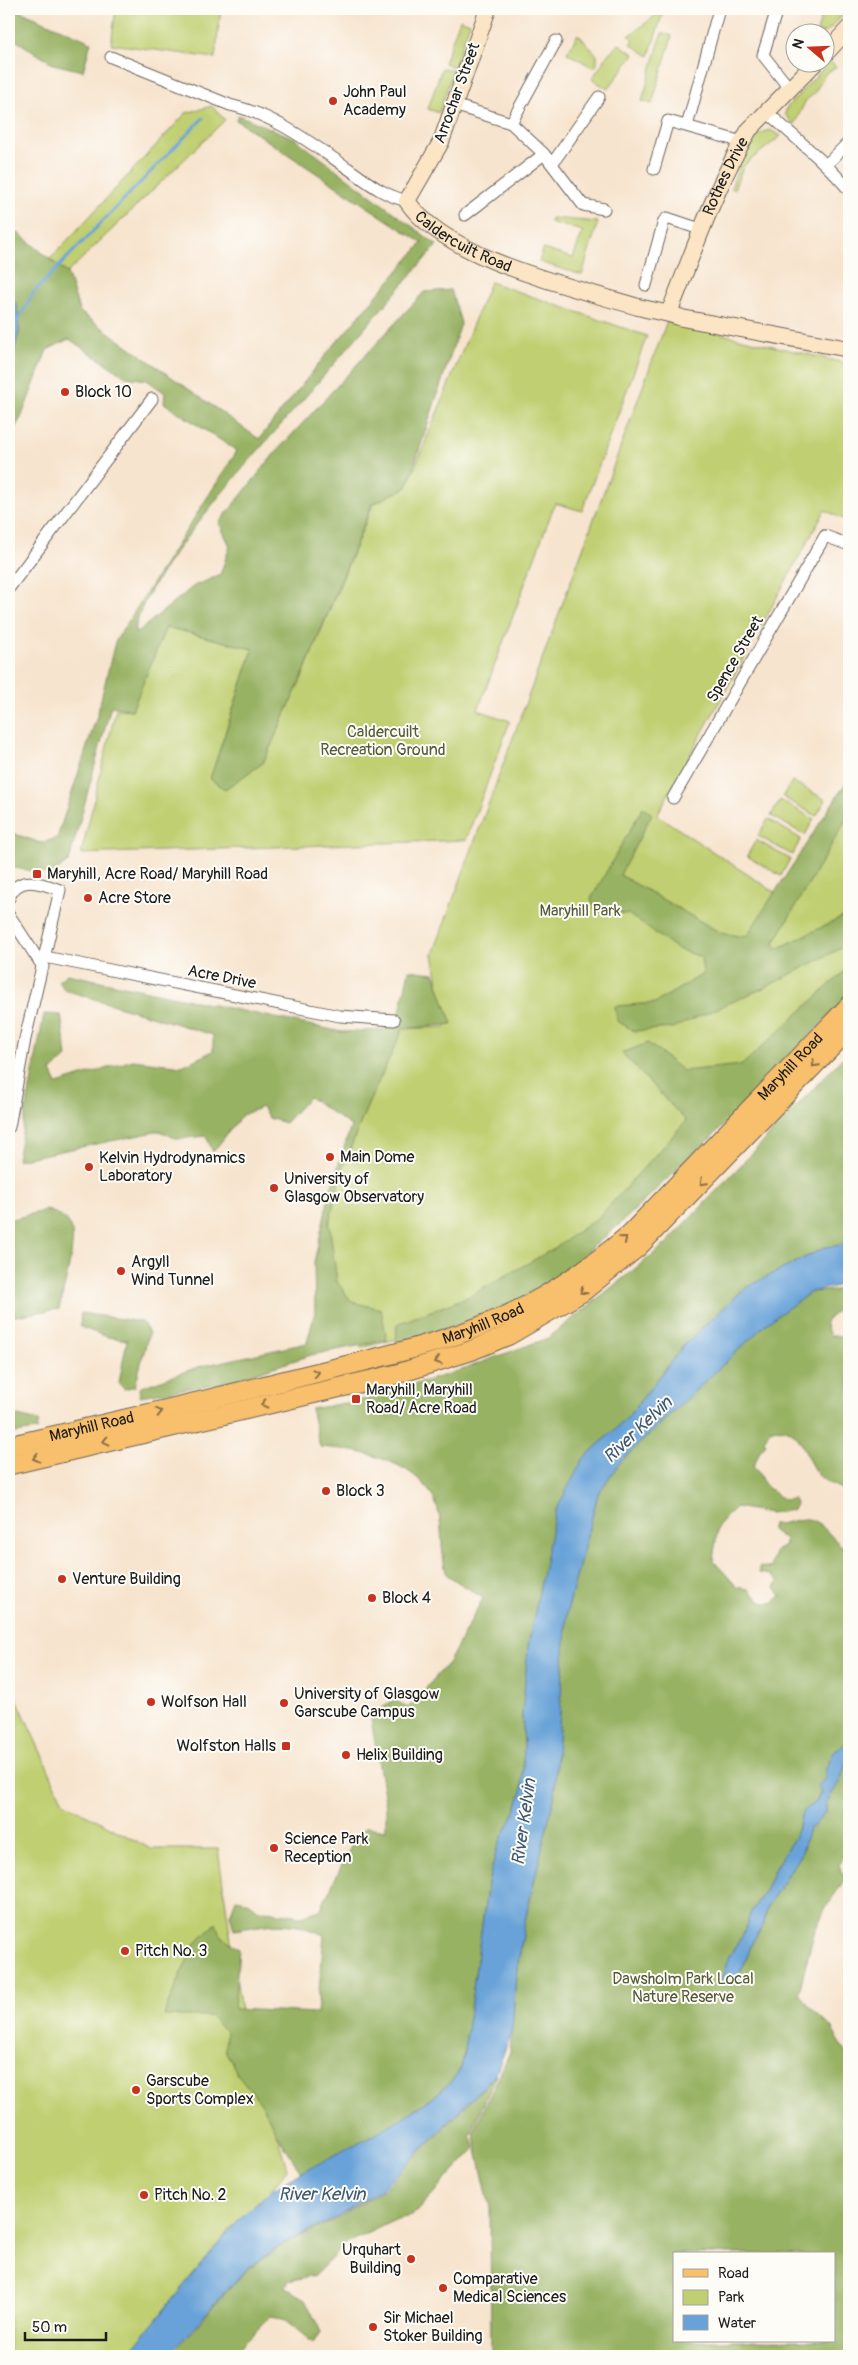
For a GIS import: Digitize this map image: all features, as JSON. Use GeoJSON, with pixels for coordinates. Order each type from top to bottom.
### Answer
{"type":"FeatureCollection","features":[{"type":"Feature","properties":{"kind":"main road","name":"Maryhill Road"},"geometry":{"type":"LineString","coordinates":[[9,1465],[397,1374],[470,1351],[509,1334],[582,1292],[615,1267],[657,1230],[849,1006]]}},
{"type":"Feature","properties":{"kind":"main road","name":"Maryhill Road"},"geometry":{"type":"LineString","coordinates":[[9,1446],[219,1398],[395,1353],[467,1332],[500,1319],[541,1298],[606,1254],[738,1134],[849,1029]]}},
{"type":"Feature","properties":{"kind":"street","name":"Arrochar Street"},"geometry":{"type":"LineString","coordinates":[[406,201],[440,142],[488,9]]}},
{"type":"Feature","properties":{"kind":"street"},"geometry":{"type":"LineString","coordinates":[[686,126],[720,9]]}},
{"type":"Feature","properties":{"kind":"street"},"geometry":{"type":"LineString","coordinates":[[777,9],[764,56],[790,89]]}},
{"type":"Feature","properties":{"kind":"street"},"geometry":{"type":"LineString","coordinates":[[836,42],[849,28]]}},
{"type":"Feature","properties":{"kind":"street"},"geometry":{"type":"LineString","coordinates":[[511,123],[556,41]]}},
{"type":"Feature","properties":{"kind":"street","name":"Caldercuilt Road"},"geometry":{"type":"LineString","coordinates":[[111,57],[230,106],[250,110],[305,139],[388,196],[406,201],[415,213],[432,229],[485,258],[582,290],[654,311],[670,313],[682,318],[849,349]]}},
{"type":"Feature","properties":{"kind":"street","name":"Rothes Drive"},"geometry":{"type":"LineString","coordinates":[[670,313],[728,167],[742,142],[749,130],[806,72]]}},
{"type":"Feature","properties":{"kind":"street"},"geometry":{"type":"LineString","coordinates":[[552,164],[599,97]]}},
{"type":"Feature","properties":{"kind":"street"},"geometry":{"type":"LineString","coordinates":[[454,104],[511,123],[544,154],[583,205],[604,209]]}},
{"type":"Feature","properties":{"kind":"street"},"geometry":{"type":"LineString","coordinates":[[767,112],[800,143],[827,164],[849,190]]}},
{"type":"Feature","properties":{"kind":"street"},"geometry":{"type":"LineString","coordinates":[[654,169],[668,121],[742,142]]}},
{"type":"Feature","properties":{"kind":"street"},"geometry":{"type":"LineString","coordinates":[[827,164],[849,142]]}},
{"type":"Feature","properties":{"kind":"street"},"geometry":{"type":"LineString","coordinates":[[465,215],[544,154]]}},
{"type":"Feature","properties":{"kind":"street"},"geometry":{"type":"LineString","coordinates":[[646,285],[664,221],[667,218],[703,230]]}},
{"type":"Feature","properties":{"kind":"street"},"geometry":{"type":"LineString","coordinates":[[9,588],[152,399]]}},
{"type":"Feature","properties":{"kind":"street","name":"Spence Street"},"geometry":{"type":"LineString","coordinates":[[673,798],[825,536],[849,544]]}},
{"type":"Feature","properties":{"kind":"street"},"geometry":{"type":"LineString","coordinates":[[9,898],[13,889],[20,884],[31,881],[60,890],[25,1040],[9,1127]]}},
{"type":"Feature","properties":{"kind":"street"},"geometry":{"type":"LineString","coordinates":[[9,914],[44,962]]}},
{"type":"Feature","properties":{"kind":"street","name":"Acre Drive"},"geometry":{"type":"LineString","coordinates":[[44,962],[332,1015],[394,1020]]}},
{"type":"Feature","properties":{"kind":"green space"},"geometry":{"type":"Polygon","coordinates":[[[9,9],[15,9],[91,42],[83,71],[53,64],[9,36],[9,9]]]}},
{"type":"Feature","properties":{"kind":"green space"},"geometry":{"type":"Polygon","coordinates":[[[116,9],[221,9],[215,58],[111,44],[116,9]]]}},
{"type":"Feature","properties":{"kind":"green space"},"geometry":{"type":"Polygon","coordinates":[[[664,9],[649,56],[631,44],[634,40],[629,36],[664,9]]]}},
{"type":"Feature","properties":{"kind":"green space"},"geometry":{"type":"Polygon","coordinates":[[[823,9],[849,9],[836,23],[820,22],[823,9]]]}},
{"type":"Feature","properties":{"kind":"green space"},"geometry":{"type":"Polygon","coordinates":[[[460,19],[470,23],[454,67],[444,63],[460,19]]]}},
{"type":"Feature","properties":{"kind":"green space"},"geometry":{"type":"Polygon","coordinates":[[[662,33],[672,36],[652,104],[642,101],[662,33]]]}},
{"type":"Feature","properties":{"kind":"green space"},"geometry":{"type":"Polygon","coordinates":[[[578,34],[597,55],[597,64],[594,68],[567,53],[578,34]]]}},
{"type":"Feature","properties":{"kind":"green space"},"geometry":{"type":"Polygon","coordinates":[[[619,44],[634,54],[608,89],[592,79],[609,53],[619,44]]]}},
{"type":"Feature","properties":{"kind":"green space"},"geometry":{"type":"Polygon","coordinates":[[[442,68],[453,71],[439,113],[428,109],[442,68]]]}},
{"type":"Feature","properties":{"kind":"green space"},"geometry":{"type":"Polygon","coordinates":[[[820,72],[828,72],[825,74],[814,94],[806,100],[794,125],[785,114],[787,107],[820,72]]]}},
{"type":"Feature","properties":{"kind":"green space"},"geometry":{"type":"Polygon","coordinates":[[[212,106],[225,120],[67,273],[50,259],[186,113],[212,106]]]}},
{"type":"Feature","properties":{"kind":"green space"},"geometry":{"type":"Polygon","coordinates":[[[238,115],[294,138],[437,245],[207,511],[156,581],[141,611],[135,634],[194,586],[220,575],[230,546],[219,523],[275,453],[424,292],[451,290],[461,323],[407,487],[372,504],[302,677],[263,763],[225,789],[210,779],[253,649],[166,627],[132,710],[111,706],[69,861],[53,874],[9,867],[9,832],[41,843],[57,838],[97,716],[115,642],[237,451],[164,403],[165,393],[147,380],[126,377],[69,339],[47,350],[21,418],[9,438],[9,370],[19,332],[17,304],[9,297],[9,229],[17,232],[67,273],[80,312],[259,439],[329,351],[422,243],[236,120],[238,115]]]}},
{"type":"Feature","properties":{"kind":"green space"},"geometry":{"type":"Polygon","coordinates":[[[770,130],[781,136],[744,165],[734,189],[731,188],[740,162],[749,145],[762,133],[770,130]]]}},
{"type":"Feature","properties":{"kind":"green space"},"geometry":{"type":"Polygon","coordinates":[[[551,218],[598,222],[582,275],[539,262],[543,249],[573,258],[583,231],[550,222],[551,218]]]}},
{"type":"Feature","properties":{"kind":"green space","name":"Caldercuilt Recreation Ground"},"geometry":{"type":"Polygon","coordinates":[[[490,282],[647,336],[582,511],[555,503],[478,710],[510,721],[466,840],[81,854],[116,709],[132,710],[166,627],[253,649],[210,779],[263,763],[302,677],[373,504],[407,487],[490,282]]]}},
{"type":"Feature","properties":{"kind":"green space","name":"Maryhill Park"},"geometry":{"type":"Polygon","coordinates":[[[667,321],[849,364],[849,522],[825,510],[657,815],[776,893],[849,778],[849,995],[623,1221],[559,1276],[490,1316],[361,1348],[343,1309],[330,1240],[330,1220],[342,1170],[360,1122],[403,1029],[446,1027],[433,954],[667,321]]]}},
{"type":"Feature","properties":{"kind":"green space"},"geometry":{"type":"Polygon","coordinates":[[[849,778],[849,815],[774,943],[777,949],[849,914],[849,944],[766,987],[673,1028],[634,1031],[617,1021],[615,1006],[655,1003],[703,974],[701,957],[677,949],[628,914],[596,911],[591,899],[643,807],[652,814],[620,875],[721,933],[746,937],[849,778]]]}},
{"type":"Feature","properties":{"kind":"green space"},"geometry":{"type":"Polygon","coordinates":[[[792,781],[826,800],[816,816],[783,797],[792,781]]]}},
{"type":"Feature","properties":{"kind":"green space"},"geometry":{"type":"Polygon","coordinates":[[[780,800],[814,819],[805,835],[771,816],[780,800]]]}},
{"type":"Feature","properties":{"kind":"green space"},"geometry":{"type":"Polygon","coordinates":[[[768,819],[801,839],[792,855],[758,836],[768,819]]]}},
{"type":"Feature","properties":{"kind":"green space"},"geometry":{"type":"Polygon","coordinates":[[[756,840],[790,859],[781,876],[747,856],[756,840]]]}},
{"type":"Feature","properties":{"kind":"green space"},"geometry":{"type":"Polygon","coordinates":[[[849,967],[849,995],[721,1128],[623,1221],[559,1276],[490,1316],[396,1343],[397,1324],[470,1296],[553,1249],[600,1216],[686,1121],[622,1053],[648,1043],[683,1071],[742,1065],[849,967]]]}},
{"type":"Feature","properties":{"kind":"green space"},"geometry":{"type":"Polygon","coordinates":[[[409,970],[434,973],[452,1024],[403,1029],[367,1107],[344,1164],[329,1222],[337,1282],[352,1302],[381,1309],[387,1340],[311,1355],[224,1383],[140,1396],[139,1388],[198,1367],[307,1343],[315,1312],[314,1262],[331,1188],[351,1126],[309,1097],[285,1123],[269,1118],[262,1107],[242,1115],[213,1152],[206,1136],[177,1139],[160,1131],[17,1160],[44,1014],[61,1015],[67,1057],[51,1071],[57,1084],[133,1060],[182,1066],[213,1051],[213,1035],[65,990],[58,981],[67,974],[342,1032],[382,1030],[400,1012],[409,970]]]}},
{"type":"Feature","properties":{"kind":"green space"},"geometry":{"type":"Polygon","coordinates":[[[849,1051],[849,1244],[826,1247],[745,1288],[684,1345],[627,1418],[583,1459],[522,1715],[524,1744],[522,1791],[514,1814],[498,1845],[488,1883],[462,2065],[453,2079],[437,2094],[415,2109],[365,2140],[302,2174],[276,2133],[262,2104],[238,2075],[225,2050],[226,2032],[210,2016],[164,2016],[167,2006],[194,1945],[216,1923],[220,1935],[239,1949],[234,2009],[317,2013],[324,1935],[300,1927],[279,1924],[234,1930],[230,1915],[236,1899],[247,1901],[259,1910],[301,1916],[320,1910],[357,1834],[367,1827],[386,1830],[386,1807],[371,1719],[380,1709],[395,1700],[408,1708],[449,1662],[483,1598],[447,1575],[443,1558],[438,1510],[431,1494],[420,1480],[390,1462],[372,1456],[354,1451],[320,1447],[311,1409],[368,1399],[452,1373],[548,1338],[666,1244],[849,1051]]]}},
{"type":"Feature","properties":{"kind":"green space"},"geometry":{"type":"Polygon","coordinates":[[[47,1210],[65,1220],[72,1232],[70,1259],[59,1309],[9,1317],[9,1220],[47,1210]]]}},
{"type":"Feature","properties":{"kind":"green space","name":"Dawsholm Park Local Nature Reserve"},"geometry":{"type":"Polygon","coordinates":[[[849,1289],[849,1299],[825,1322],[830,1336],[841,1336],[849,1326],[849,1490],[833,1485],[814,1470],[801,1442],[795,1435],[786,1429],[771,1429],[764,1440],[766,1444],[760,1451],[753,1467],[769,1488],[784,1500],[794,1499],[796,1504],[793,1510],[770,1513],[735,1507],[718,1526],[713,1560],[737,1587],[748,1589],[763,1603],[772,1603],[781,1596],[775,1587],[779,1581],[771,1575],[759,1573],[759,1567],[771,1568],[775,1552],[785,1545],[785,1540],[772,1530],[772,1524],[802,1519],[812,1520],[849,1550],[849,1741],[834,1751],[817,1801],[804,1810],[794,1838],[775,1868],[766,1889],[751,1912],[743,1935],[728,1958],[744,1965],[753,1941],[764,1924],[767,1907],[802,1852],[809,1828],[826,1811],[826,1803],[840,1781],[846,1763],[849,1762],[849,1846],[839,1865],[845,1879],[825,1909],[814,1933],[799,1992],[811,2008],[830,2026],[849,2057],[849,2356],[491,2356],[490,2208],[473,2132],[510,2052],[516,1975],[527,1912],[554,1797],[567,1612],[598,1494],[620,1462],[768,1322],[811,1292],[849,1289]]]}},
{"type":"Feature","properties":{"kind":"green space"},"geometry":{"type":"Polygon","coordinates":[[[81,1313],[142,1322],[149,1333],[135,1386],[124,1389],[119,1383],[127,1340],[108,1337],[80,1327],[81,1313]]]}},
{"type":"Feature","properties":{"kind":"green space"},"geometry":{"type":"Polygon","coordinates":[[[9,1414],[39,1421],[37,1430],[9,1434],[9,1414]]]}},
{"type":"Feature","properties":{"kind":"green space","name":"Garscube Sports Complex"},"geometry":{"type":"Polygon","coordinates":[[[9,1681],[63,1802],[151,1849],[218,1849],[241,2011],[287,2169],[269,2193],[231,2228],[127,2356],[9,2356],[9,1681]]]}},
{"type":"Feature","properties":{"kind":"green space"},"geometry":{"type":"Polygon","coordinates":[[[497,2074],[470,2134],[475,2149],[412,2216],[397,2219],[347,2243],[315,2275],[288,2281],[286,2288],[305,2299],[321,2332],[313,2343],[283,2318],[271,2316],[231,2356],[170,2356],[247,2269],[289,2241],[337,2219],[384,2189],[497,2074]]]}},
{"type":"Feature","properties":{"kind":"water"},"geometry":{"type":"Polygon","coordinates":[[[9,297],[17,304],[19,332],[9,370],[9,297]]]}},
{"type":"Feature","properties":{"kind":"water","name":"River Kelvin"},"geometry":{"type":"Polygon","coordinates":[[[849,1244],[849,1283],[811,1292],[768,1322],[620,1462],[598,1494],[567,1612],[554,1797],[527,1912],[516,1975],[512,2030],[496,2074],[383,2188],[336,2218],[289,2240],[247,2268],[168,2356],[127,2356],[223,2238],[258,2201],[287,2181],[405,2116],[451,2081],[462,2065],[488,1883],[498,1845],[514,1814],[522,1791],[524,1744],[522,1715],[528,1646],[555,1512],[583,1459],[627,1418],[684,1345],[745,1288],[826,1247],[849,1244]]]}},
{"type":"Feature","properties":{"kind":"water"},"geometry":{"type":"Polygon","coordinates":[[[849,1741],[849,1762],[846,1763],[840,1781],[826,1803],[826,1811],[814,1826],[809,1828],[802,1852],[767,1907],[764,1924],[753,1941],[744,1965],[730,1985],[721,1981],[728,1958],[743,1935],[751,1912],[766,1889],[775,1868],[794,1838],[804,1810],[817,1801],[821,1791],[817,1786],[825,1779],[825,1771],[834,1751],[849,1741]]]}},
{"type":"Feature","properties":{"kind":"waterway"},"geometry":{"type":"LineString","coordinates":[[17,322],[34,292],[203,118]]}},
{"type":"Feature","properties":{"kind":"place","name":"John Paul Academy"},"geometry":{"type":"Point","coordinates":[333,101]}},
{"type":"Feature","properties":{"kind":"place","name":"Block 10"},"geometry":{"type":"Point","coordinates":[65,392]}},
{"type":"Feature","properties":{"kind":"place","name":"Maryhill, Acre Road/ Maryhill Road"},"geometry":{"type":"Point","coordinates":[37,874]}},
{"type":"Feature","properties":{"kind":"place","name":"Acre Store"},"geometry":{"type":"Point","coordinates":[88,898]}},
{"type":"Feature","properties":{"kind":"place","name":"Main Dome"},"geometry":{"type":"Point","coordinates":[330,1157]}},
{"type":"Feature","properties":{"kind":"place","name":"Kelvin Hydrodynamics Laboratory"},"geometry":{"type":"Point","coordinates":[89,1167]}},
{"type":"Feature","properties":{"kind":"place","name":"University of Glasgow Observatory"},"geometry":{"type":"Point","coordinates":[274,1188]}},
{"type":"Feature","properties":{"kind":"place","name":"Argyll Wind Tunnel"},"geometry":{"type":"Point","coordinates":[121,1271]}},
{"type":"Feature","properties":{"kind":"place","name":"Maryhill, Maryhill Road/ Acre Road"},"geometry":{"type":"Point","coordinates":[356,1399]}},
{"type":"Feature","properties":{"kind":"place","name":"Block 3"},"geometry":{"type":"Point","coordinates":[326,1491]}},
{"type":"Feature","properties":{"kind":"place","name":"Venture Building"},"geometry":{"type":"Point","coordinates":[62,1579]}},
{"type":"Feature","properties":{"kind":"place","name":"Block 4"},"geometry":{"type":"Point","coordinates":[372,1598]}},
{"type":"Feature","properties":{"kind":"place","name":"Wolfson Hall"},"geometry":{"type":"Point","coordinates":[151,1702]}},
{"type":"Feature","properties":{"kind":"place","name":"University of Glasgow Garscube Campus"},"geometry":{"type":"Point","coordinates":[284,1703]}},
{"type":"Feature","properties":{"kind":"place","name":"Wolfston Halls"},"geometry":{"type":"Point","coordinates":[286,1746]}},
{"type":"Feature","properties":{"kind":"place","name":"Helix Building"},"geometry":{"type":"Point","coordinates":[346,1755]}},
{"type":"Feature","properties":{"kind":"place","name":"Science Park Reception"},"geometry":{"type":"Point","coordinates":[274,1848]}},
{"type":"Feature","properties":{"kind":"place","name":"Pitch No. 3"},"geometry":{"type":"Point","coordinates":[125,1951]}},
{"type":"Feature","properties":{"kind":"place","name":"Garscube Sports Complex"},"geometry":{"type":"Point","coordinates":[136,2090]}},
{"type":"Feature","properties":{"kind":"place","name":"Pitch No. 2"},"geometry":{"type":"Point","coordinates":[144,2195]}},
{"type":"Feature","properties":{"kind":"place","name":"Urquhart Building"},"geometry":{"type":"Point","coordinates":[411,2259]}},
{"type":"Feature","properties":{"kind":"place","name":"Comparative Medical Sciences"},"geometry":{"type":"Point","coordinates":[443,2288]}},
{"type":"Feature","properties":{"kind":"place","name":"Sir Michael Stoker Building"},"geometry":{"type":"Point","coordinates":[373,2327]}}]}
